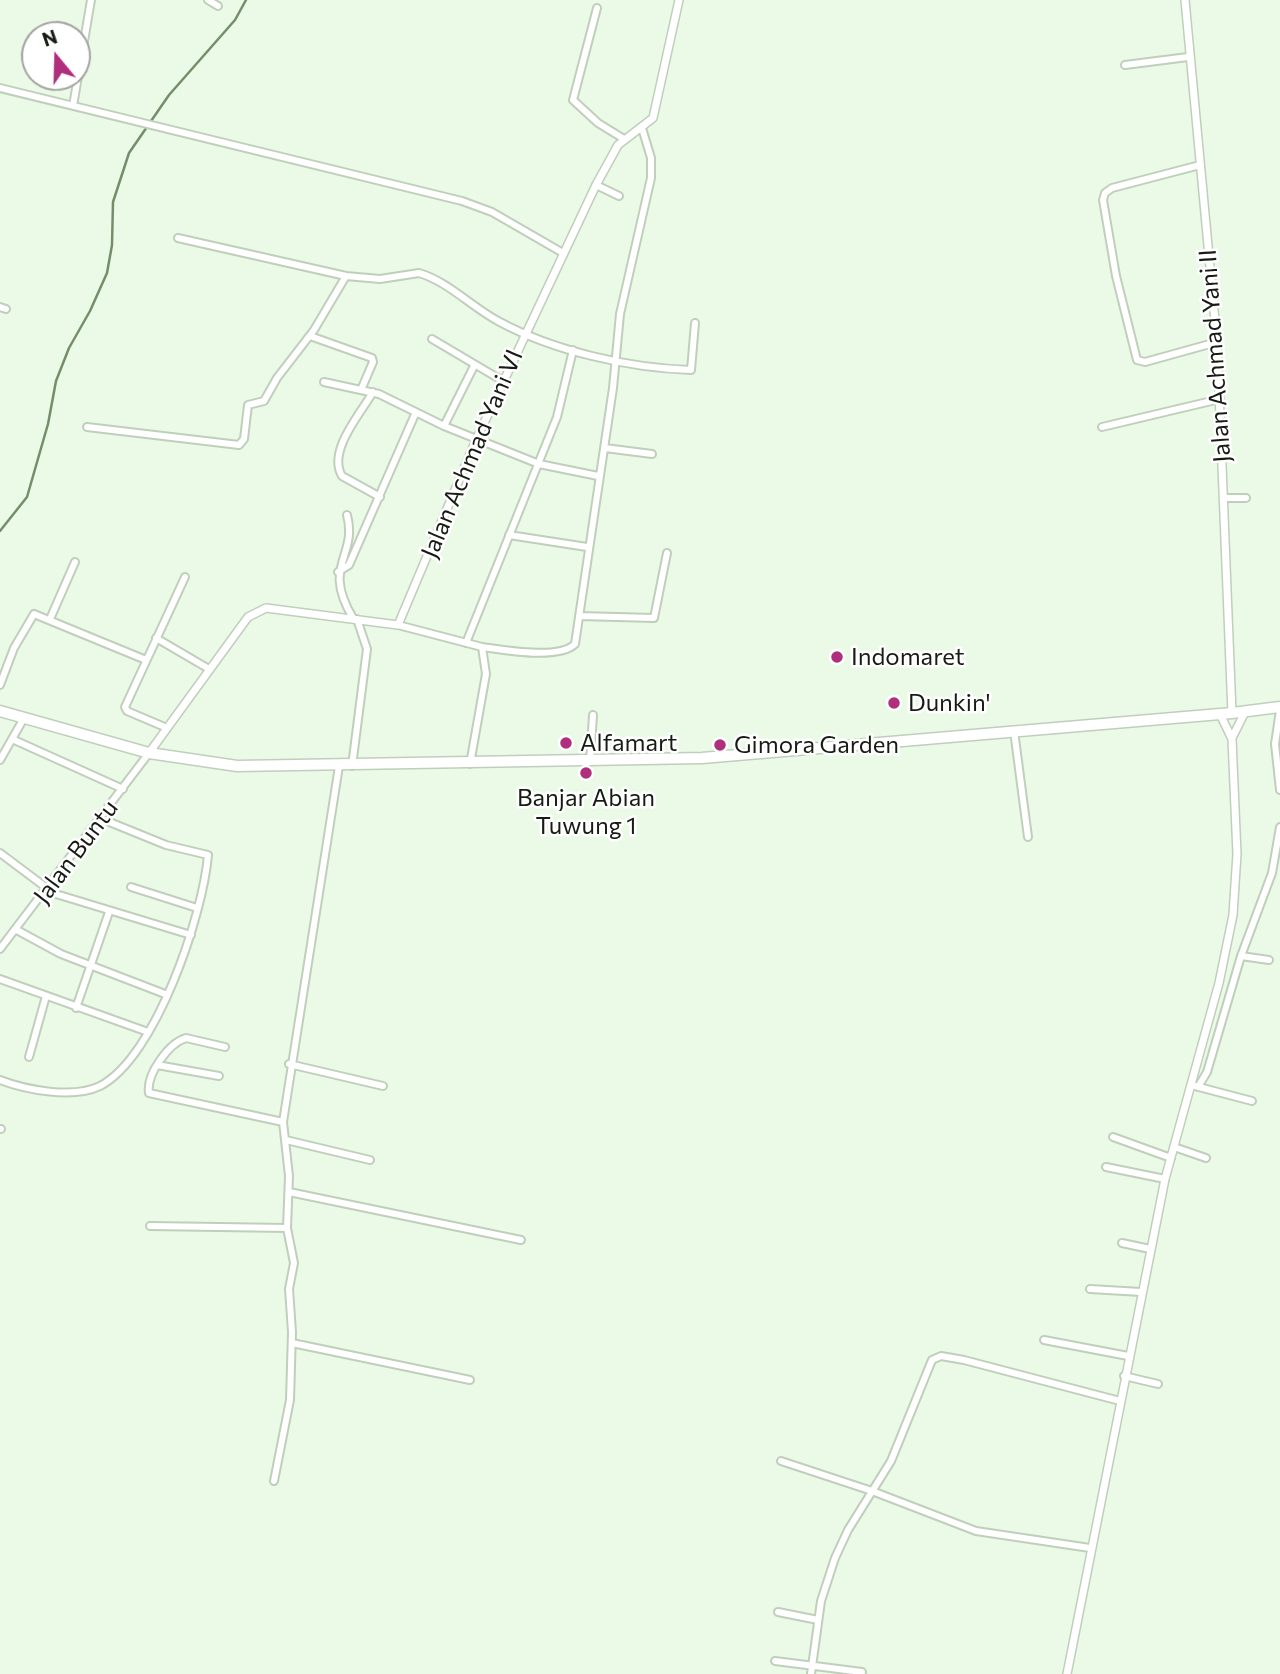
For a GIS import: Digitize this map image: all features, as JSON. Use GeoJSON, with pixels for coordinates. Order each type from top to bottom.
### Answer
{"type":"FeatureCollection","features":[{"type":"Feature","properties":{"kind":"highway"},"geometry":{"type":"LineString","coordinates":[[0,711],[149,753],[219,766],[352,766],[702,758],[1280,708]]}},
{"type":"Feature","properties":{"kind":"street"},"geometry":{"type":"LineString","coordinates":[[72,106],[91,0]]}},
{"type":"Feature","properties":{"kind":"street"},"geometry":{"type":"LineString","coordinates":[[208,0],[218,6]]}},
{"type":"Feature","properties":{"kind":"street","name":"Jalan Achmad Yani VI"},"geometry":{"type":"LineString","coordinates":[[398,625],[524,332],[596,185],[624,139],[653,118],[679,0]]}},
{"type":"Feature","properties":{"kind":"street","name":"Jalan Achmad Yani II"},"geometry":{"type":"LineString","coordinates":[[1185,0],[1188,57],[1217,342],[1232,713]]}},
{"type":"Feature","properties":{"kind":"street"},"geometry":{"type":"LineString","coordinates":[[597,8],[573,100],[598,123],[624,139]]}},
{"type":"Feature","properties":{"kind":"street"},"geometry":{"type":"LineString","coordinates":[[1125,65],[1188,57]]}},
{"type":"Feature","properties":{"kind":"street"},"geometry":{"type":"LineString","coordinates":[[0,88],[462,201],[492,212],[563,253]]}},
{"type":"Feature","properties":{"kind":"street"},"geometry":{"type":"LineString","coordinates":[[149,753],[209,669],[256,610],[266,608],[398,625],[482,647],[563,651],[575,645],[587,547],[605,448],[620,314],[651,177],[651,158],[642,128]]}},
{"type":"Feature","properties":{"kind":"street"},"geometry":{"type":"LineString","coordinates":[[1200,165],[1112,188],[1103,200],[1116,276],[1138,362],[1217,342]]}},
{"type":"Feature","properties":{"kind":"street"},"geometry":{"type":"LineString","coordinates":[[596,185],[619,196]]}},
{"type":"Feature","properties":{"kind":"street"},"geometry":{"type":"LineString","coordinates":[[178,238],[346,276],[380,279],[424,274],[492,317],[524,332],[573,350],[616,359],[691,370],[695,323]]}},
{"type":"Feature","properties":{"kind":"street"},"geometry":{"type":"LineString","coordinates":[[87,427],[240,445],[244,439],[248,405],[264,401],[285,366],[310,336],[346,276]]}},
{"type":"Feature","properties":{"kind":"street"},"geometry":{"type":"LineString","coordinates":[[310,336],[372,358],[360,390]]}},
{"type":"Feature","properties":{"kind":"street"},"geometry":{"type":"LineString","coordinates":[[432,340],[503,381]]}},
{"type":"Feature","properties":{"kind":"street"},"geometry":{"type":"LineString","coordinates":[[466,643],[539,464],[556,417],[573,350]]}},
{"type":"Feature","properties":{"kind":"street"},"geometry":{"type":"LineString","coordinates":[[443,426],[474,366]]}},
{"type":"Feature","properties":{"kind":"street"},"geometry":{"type":"LineString","coordinates":[[324,382],[373,392],[443,426],[539,464],[598,476]]}},
{"type":"Feature","properties":{"kind":"street"},"geometry":{"type":"LineString","coordinates":[[373,392],[345,439],[338,464],[342,476],[380,497]]}},
{"type":"Feature","properties":{"kind":"street"},"geometry":{"type":"LineString","coordinates":[[1102,427],[1220,399]]}},
{"type":"Feature","properties":{"kind":"street"},"geometry":{"type":"LineString","coordinates":[[341,571],[380,497],[416,412]]}},
{"type":"Feature","properties":{"kind":"street"},"geometry":{"type":"LineString","coordinates":[[605,448],[652,454]]}},
{"type":"Feature","properties":{"kind":"street"},"geometry":{"type":"LineString","coordinates":[[1224,498],[1246,498]]}},
{"type":"Feature","properties":{"kind":"street"},"geometry":{"type":"LineString","coordinates":[[347,515],[349,534],[341,571],[343,602],[359,619],[367,649],[352,766]]}},
{"type":"Feature","properties":{"kind":"street"},"geometry":{"type":"LineString","coordinates":[[509,535],[587,547]]}},
{"type":"Feature","properties":{"kind":"street"},"geometry":{"type":"LineString","coordinates":[[579,616],[654,618],[667,553]]}},
{"type":"Feature","properties":{"kind":"street"},"geometry":{"type":"LineString","coordinates":[[50,619],[75,562]]}},
{"type":"Feature","properties":{"kind":"street"},"geometry":{"type":"LineString","coordinates":[[167,728],[125,709],[185,577]]}},
{"type":"Feature","properties":{"kind":"street"},"geometry":{"type":"LineString","coordinates":[[0,685],[30,616],[35,614],[146,660]]}},
{"type":"Feature","properties":{"kind":"street"},"geometry":{"type":"LineString","coordinates":[[156,638],[209,669]]}},
{"type":"Feature","properties":{"kind":"street"},"geometry":{"type":"LineString","coordinates":[[470,764],[486,674],[482,647]]}},
{"type":"Feature","properties":{"kind":"street"},"geometry":{"type":"LineString","coordinates":[[1280,708],[1275,744],[1280,790]]}},
{"type":"Feature","properties":{"kind":"street"},"geometry":{"type":"LineString","coordinates":[[1232,739],[1245,712]]}},
{"type":"Feature","properties":{"kind":"street"},"geometry":{"type":"LineString","coordinates":[[1067,1674],[1165,1179],[1194,1086],[1233,915],[1235,884],[1232,739],[1220,714]]}},
{"type":"Feature","properties":{"kind":"street"},"geometry":{"type":"LineString","coordinates":[[590,761],[593,715]]}},
{"type":"Feature","properties":{"kind":"street"},"geometry":{"type":"LineString","coordinates":[[0,760],[24,718]]}},
{"type":"Feature","properties":{"kind":"street"},"geometry":{"type":"LineString","coordinates":[[1014,731],[1028,837]]}},
{"type":"Feature","properties":{"kind":"street"},"geometry":{"type":"LineString","coordinates":[[12,739],[124,789]]}},
{"type":"Feature","properties":{"kind":"street","name":"Jalan Buntu"},"geometry":{"type":"LineString","coordinates":[[0,949],[102,819],[149,753]]}},
{"type":"Feature","properties":{"kind":"street"},"geometry":{"type":"LineString","coordinates":[[274,1481],[290,1400],[292,1343],[289,1289],[294,1263],[287,1228],[289,1192],[283,1122],[289,1064],[320,897],[339,766]]}},
{"type":"Feature","properties":{"kind":"street"},"geometry":{"type":"LineString","coordinates":[[0,1080],[39,1089],[92,1089],[107,1081],[135,1054],[183,964],[207,853],[166,845],[102,819]]}},
{"type":"Feature","properties":{"kind":"street"},"geometry":{"type":"LineString","coordinates":[[1194,1086],[1216,1044],[1241,956],[1278,853],[1280,827]]}},
{"type":"Feature","properties":{"kind":"street"},"geometry":{"type":"LineString","coordinates":[[0,853],[47,890],[109,912],[191,935]]}},
{"type":"Feature","properties":{"kind":"street"},"geometry":{"type":"LineString","coordinates":[[131,887],[197,908]]}},
{"type":"Feature","properties":{"kind":"street"},"geometry":{"type":"LineString","coordinates":[[76,1008],[109,912]]}},
{"type":"Feature","properties":{"kind":"street"},"geometry":{"type":"LineString","coordinates":[[15,929],[61,954],[165,995]]}},
{"type":"Feature","properties":{"kind":"street"},"geometry":{"type":"LineString","coordinates":[[1241,956],[1269,960]]}},
{"type":"Feature","properties":{"kind":"street"},"geometry":{"type":"LineString","coordinates":[[0,979],[148,1032]]}},
{"type":"Feature","properties":{"kind":"street"},"geometry":{"type":"LineString","coordinates":[[1217,992],[1230,996]]}},
{"type":"Feature","properties":{"kind":"street"},"geometry":{"type":"LineString","coordinates":[[29,1057],[46,996]]}},
{"type":"Feature","properties":{"kind":"street"},"geometry":{"type":"LineString","coordinates":[[225,1047],[183,1038],[157,1065],[148,1088],[151,1094],[283,1122]]}},
{"type":"Feature","properties":{"kind":"street"},"geometry":{"type":"LineString","coordinates":[[289,1064],[383,1086]]}},
{"type":"Feature","properties":{"kind":"street"},"geometry":{"type":"LineString","coordinates":[[157,1065],[219,1076]]}},
{"type":"Feature","properties":{"kind":"street"},"geometry":{"type":"LineString","coordinates":[[1194,1086],[1252,1101]]}},
{"type":"Feature","properties":{"kind":"street"},"geometry":{"type":"LineString","coordinates":[[1113,1138],[1171,1158]]}},
{"type":"Feature","properties":{"kind":"street"},"geometry":{"type":"LineString","coordinates":[[286,1140],[370,1160]]}},
{"type":"Feature","properties":{"kind":"street"},"geometry":{"type":"LineString","coordinates":[[1174,1147],[1206,1158]]}},
{"type":"Feature","properties":{"kind":"street"},"geometry":{"type":"LineString","coordinates":[[1106,1167],[1165,1179]]}},
{"type":"Feature","properties":{"kind":"street"},"geometry":{"type":"LineString","coordinates":[[289,1192],[521,1240]]}},
{"type":"Feature","properties":{"kind":"street"},"geometry":{"type":"LineString","coordinates":[[150,1226],[287,1228]]}},
{"type":"Feature","properties":{"kind":"street"},"geometry":{"type":"LineString","coordinates":[[1122,1243],[1150,1249]]}},
{"type":"Feature","properties":{"kind":"street"},"geometry":{"type":"LineString","coordinates":[[1090,1289],[1141,1292]]}},
{"type":"Feature","properties":{"kind":"street"},"geometry":{"type":"LineString","coordinates":[[1044,1340],[1128,1356]]}},
{"type":"Feature","properties":{"kind":"street"},"geometry":{"type":"LineString","coordinates":[[292,1343],[470,1380]]}},
{"type":"Feature","properties":{"kind":"street"},"geometry":{"type":"LineString","coordinates":[[811,1670],[818,1620],[835,1558],[891,1461],[929,1364],[936,1358],[949,1357],[1120,1401]]}},
{"type":"Feature","properties":{"kind":"street"},"geometry":{"type":"LineString","coordinates":[[1124,1377],[1158,1384]]}},
{"type":"Feature","properties":{"kind":"street"},"geometry":{"type":"LineString","coordinates":[[781,1461],[872,1491],[976,1531],[1090,1548]]}},
{"type":"Feature","properties":{"kind":"street"},"geometry":{"type":"LineString","coordinates":[[778,1612],[818,1620]]}},
{"type":"Feature","properties":{"kind":"street"},"geometry":{"type":"LineString","coordinates":[[775,1661],[811,1670],[862,1672]]}},
{"type":"Feature","properties":{"kind":"waterway"},"geometry":{"type":"LineString","coordinates":[[0,531],[27,497],[48,424],[56,381],[69,348],[107,273],[112,245],[113,202],[129,153],[169,95],[235,20],[246,0]]}},
{"type":"Feature","properties":{"kind":"place","name":"Indomaret"},"geometry":{"type":"Point","coordinates":[837,657]}},
{"type":"Feature","properties":{"kind":"place","name":"Dunkin'"},"geometry":{"type":"Point","coordinates":[894,703]}},
{"type":"Feature","properties":{"kind":"place","name":"Alfamart"},"geometry":{"type":"Point","coordinates":[566,743]}},
{"type":"Feature","properties":{"kind":"place","name":"Gimora Garden"},"geometry":{"type":"Point","coordinates":[720,745]}},
{"type":"Feature","properties":{"kind":"place","name":"Banjar Abian Tuwung 1"},"geometry":{"type":"Point","coordinates":[586,773]}}]}
